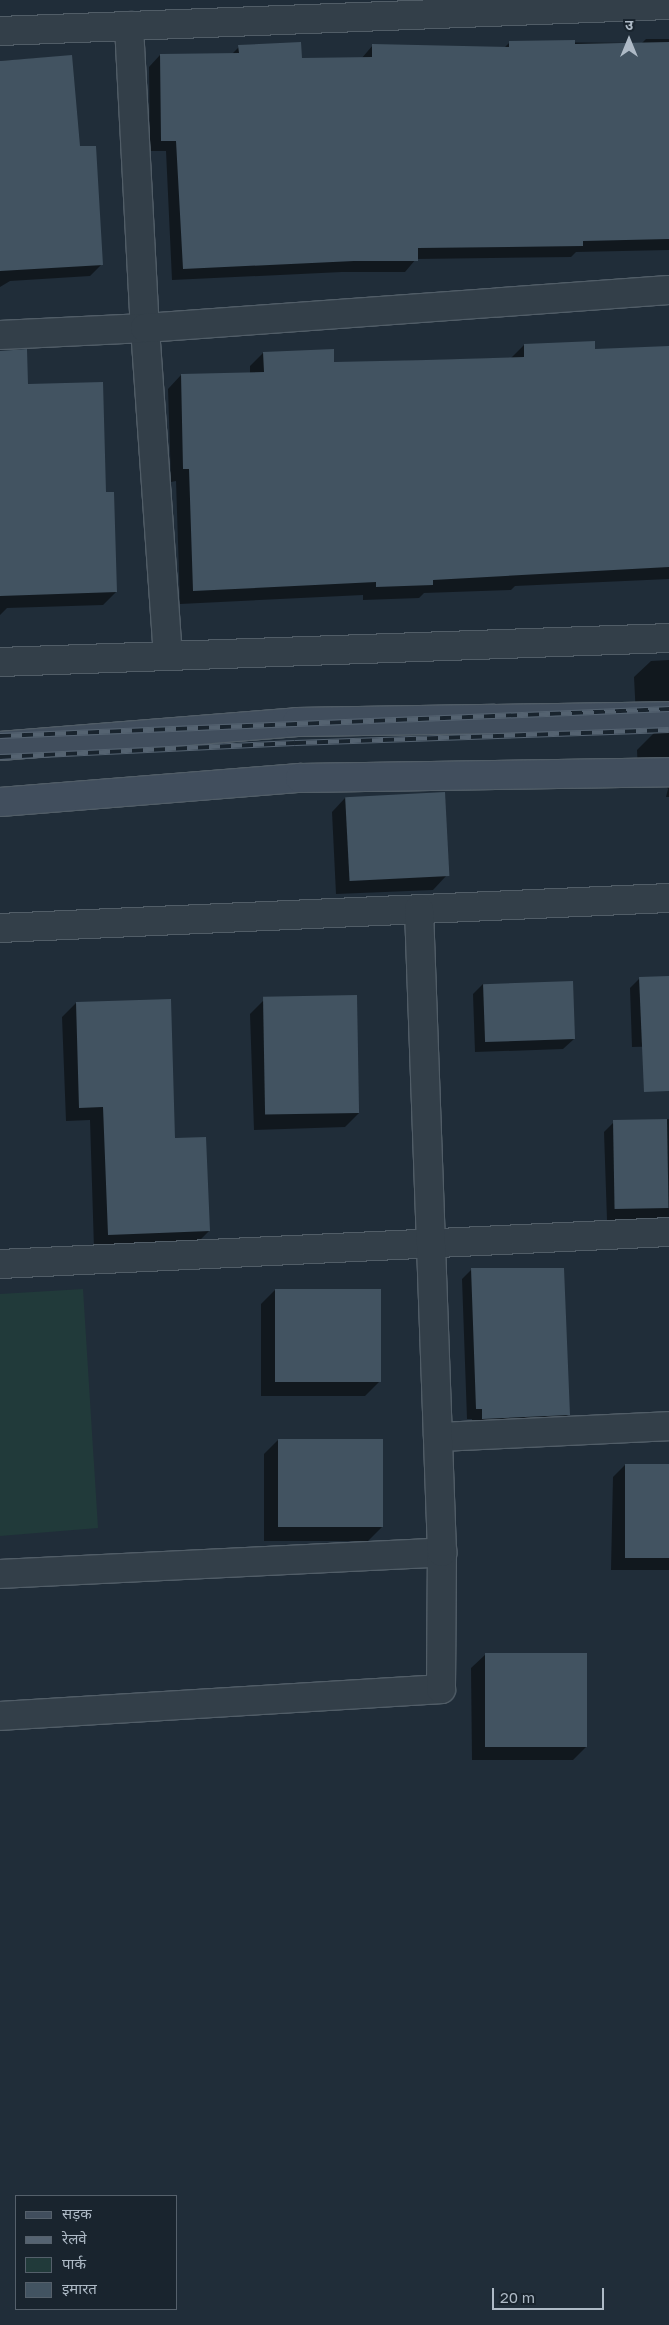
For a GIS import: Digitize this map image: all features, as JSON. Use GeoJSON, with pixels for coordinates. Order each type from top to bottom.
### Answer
{"type":"FeatureCollection","features":[{"type":"Feature","properties":{"kind":"main road"},"geometry":{"type":"LineString","coordinates":[[0,746],[297,722],[669,716]]}},
{"type":"Feature","properties":{"kind":"main road"},"geometry":{"type":"LineString","coordinates":[[0,802],[300,778],[669,772]]}},
{"type":"Feature","properties":{"kind":"street"},"geometry":{"type":"LineString","coordinates":[[0,31],[129,26],[416,6],[669,5]]}},
{"type":"Feature","properties":{"kind":"street"},"geometry":{"type":"LineString","coordinates":[[129,26],[145,328],[168,654]]}},
{"type":"Feature","properties":{"kind":"street"},"geometry":{"type":"LineString","coordinates":[[0,335],[145,328],[669,290]]}},
{"type":"Feature","properties":{"kind":"street"},"geometry":{"type":"LineString","coordinates":[[0,662],[168,654],[669,638]]}},
{"type":"Feature","properties":{"kind":"street"},"geometry":{"type":"LineString","coordinates":[[0,928],[669,898]]}},
{"type":"Feature","properties":{"kind":"street"},"geometry":{"type":"LineString","coordinates":[[0,1716],[441,1689],[442,1552],[419,909]]}},
{"type":"Feature","properties":{"kind":"street"},"geometry":{"type":"LineString","coordinates":[[0,1264],[669,1232]]}},
{"type":"Feature","properties":{"kind":"street"},"geometry":{"type":"LineString","coordinates":[[438,1437],[669,1426]]}},
{"type":"Feature","properties":{"kind":"street"},"geometry":{"type":"LineString","coordinates":[[0,1574],[442,1552]]}},
{"type":"Feature","properties":{"kind":"green space"},"geometry":{"type":"Polygon","coordinates":[[[83,1289],[98,1528],[0,1536],[0,1294],[83,1289]]]}},
{"type":"Feature","properties":{"kind":"building"},"geometry":{"type":"Polygon","coordinates":[[[575,40],[575,44],[669,42],[669,239],[583,241],[583,246],[418,248],[418,261],[354,261],[183,269],[176,141],[161,141],[160,54],[239,53],[238,45],[301,42],[302,58],[372,57],[372,44],[509,47],[509,41],[575,40]]]}},
{"type":"Feature","properties":{"kind":"building"},"geometry":{"type":"Polygon","coordinates":[[[72,55],[80,146],[96,146],[103,265],[0,271],[0,61],[72,55]]]}},
{"type":"Feature","properties":{"kind":"building"},"geometry":{"type":"Polygon","coordinates":[[[595,341],[595,349],[669,346],[669,567],[433,580],[433,585],[376,587],[376,582],[193,591],[189,469],[183,469],[181,374],[264,372],[263,352],[334,349],[334,362],[524,357],[524,344],[595,341]]]}},
{"type":"Feature","properties":{"kind":"building"},"geometry":{"type":"Polygon","coordinates":[[[27,349],[28,384],[103,382],[106,492],[114,492],[117,592],[0,596],[0,351],[27,349]]]}},
{"type":"Feature","properties":{"kind":"building"},"geometry":{"type":"Polygon","coordinates":[[[445,792],[449,876],[350,881],[345,797],[445,792]]]}},
{"type":"Feature","properties":{"kind":"building"},"geometry":{"type":"Polygon","coordinates":[[[669,976],[669,1091],[644,1092],[639,977],[669,976]]]}},
{"type":"Feature","properties":{"kind":"building"},"geometry":{"type":"Polygon","coordinates":[[[573,981],[575,1039],[485,1042],[483,984],[573,981]]]}},
{"type":"Feature","properties":{"kind":"building"},"geometry":{"type":"Polygon","coordinates":[[[357,995],[359,1113],[265,1115],[263,997],[357,995]]]}},
{"type":"Feature","properties":{"kind":"building"},"geometry":{"type":"Polygon","coordinates":[[[171,999],[175,1138],[206,1137],[210,1231],[108,1235],[103,1107],[79,1108],[76,1002],[171,999]]]}},
{"type":"Feature","properties":{"kind":"building"},"geometry":{"type":"Polygon","coordinates":[[[667,1119],[669,1208],[615,1209],[613,1120],[667,1119]]]}},
{"type":"Feature","properties":{"kind":"building"},"geometry":{"type":"Polygon","coordinates":[[[471,1268],[564,1268],[570,1415],[482,1419],[482,1409],[476,1409],[471,1268]]]}},
{"type":"Feature","properties":{"kind":"building"},"geometry":{"type":"Polygon","coordinates":[[[275,1289],[381,1289],[381,1382],[275,1382],[275,1289]]]}},
{"type":"Feature","properties":{"kind":"building"},"geometry":{"type":"Polygon","coordinates":[[[278,1439],[383,1439],[383,1527],[278,1527],[278,1439]]]}},
{"type":"Feature","properties":{"kind":"building"},"geometry":{"type":"Polygon","coordinates":[[[625,1464],[669,1464],[669,1558],[625,1558],[625,1464]]]}},
{"type":"Feature","properties":{"kind":"building"},"geometry":{"type":"Polygon","coordinates":[[[485,1653],[587,1653],[587,1747],[485,1747],[485,1653]]]}},
{"type":"Feature","properties":{"kind":"railway"},"geometry":{"type":"LineString","coordinates":[[0,736],[669,709]]}},
{"type":"Feature","properties":{"kind":"railway"},"geometry":{"type":"LineString","coordinates":[[0,757],[295,743],[669,730]]}}]}
